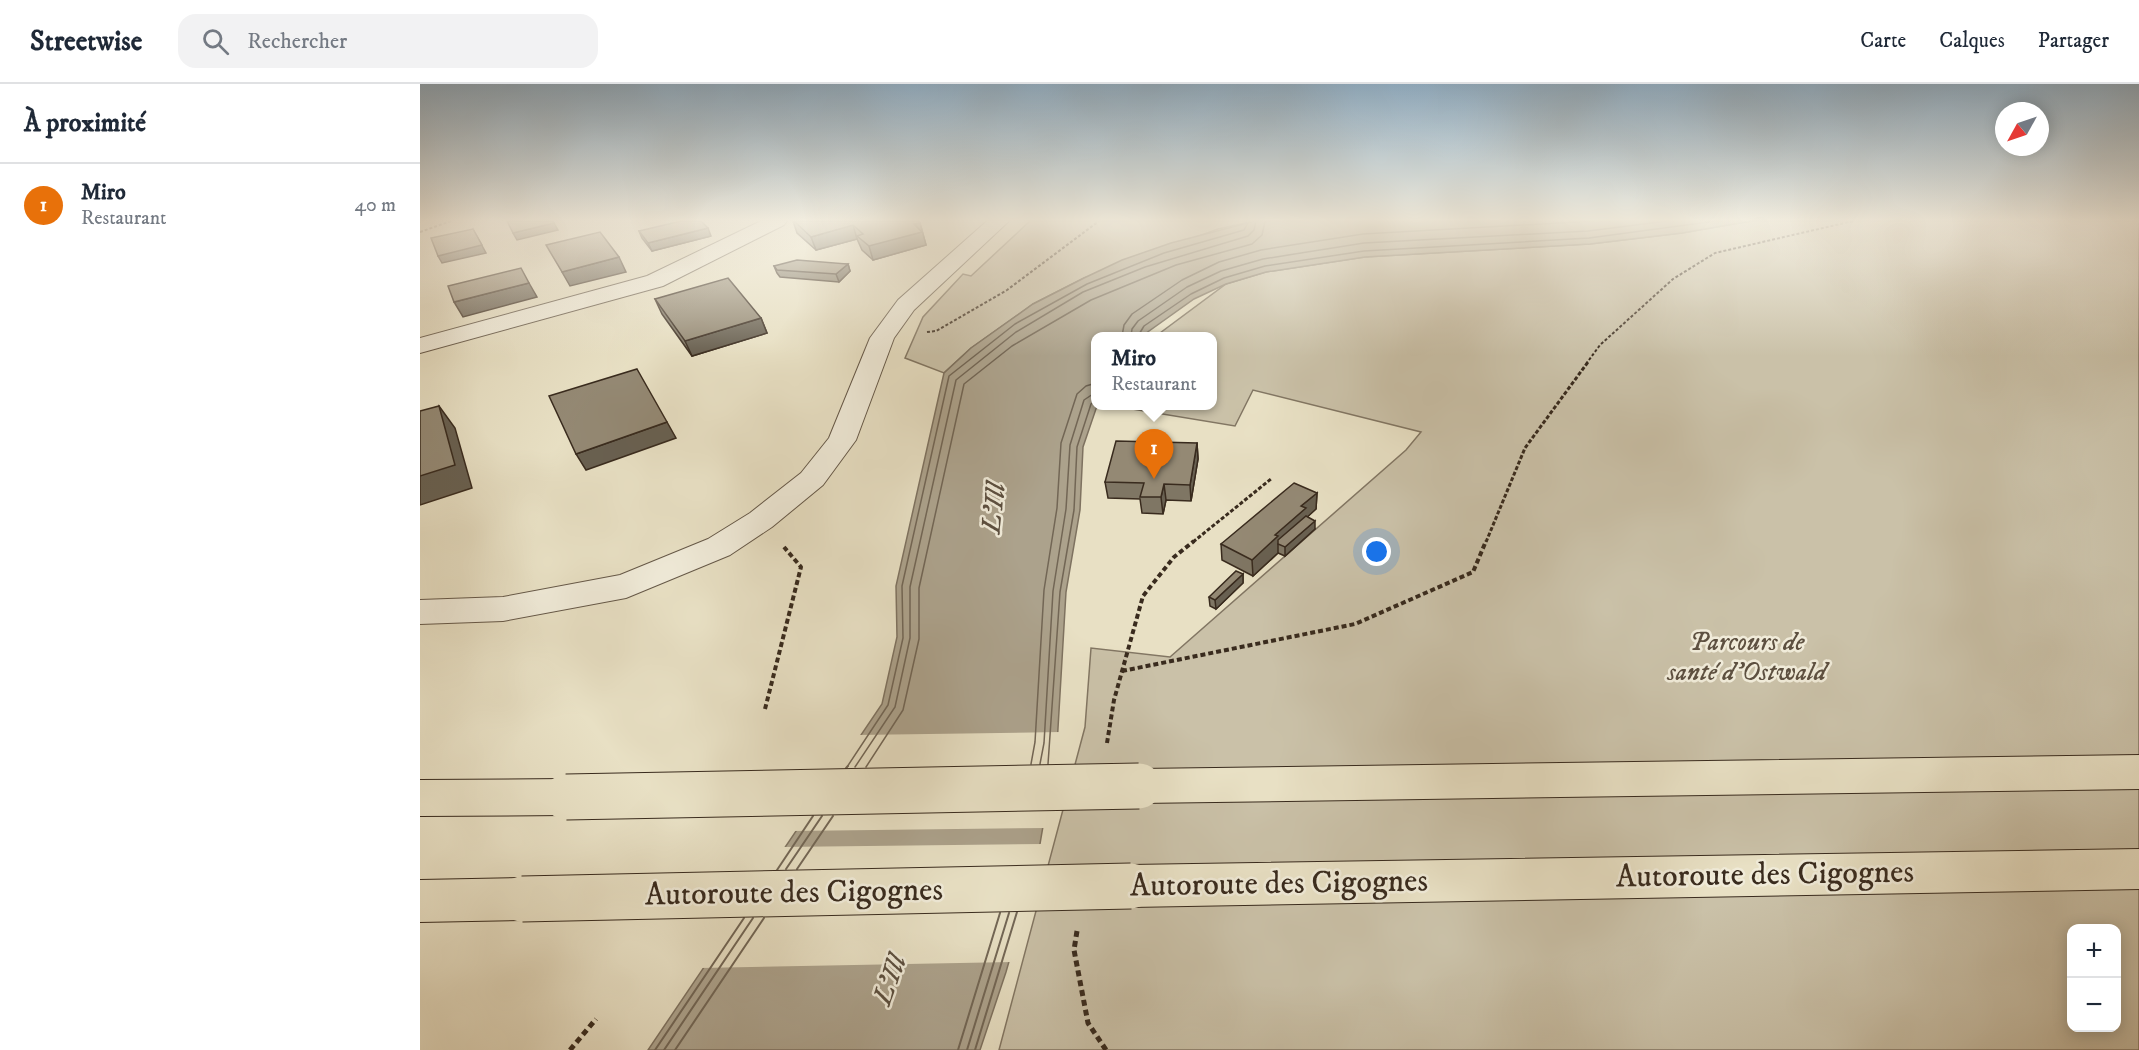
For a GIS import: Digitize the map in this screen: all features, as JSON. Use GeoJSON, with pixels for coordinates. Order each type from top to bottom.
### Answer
{"type":"FeatureCollection","features":[{"type":"Feature","properties":{"kind":"highway"},"geometry":{"type":"LineString","coordinates":[[420,798],[2139,772]]}},
{"type":"Feature","properties":{"kind":"highway","name":"Autoroute des Cigognes"},"geometry":{"type":"LineString","coordinates":[[420,901],[2139,869]]}},
{"type":"Feature","properties":{"kind":"street"},"geometry":{"type":"LineString","coordinates":[[420,346],[655,281],[685,266]]}},
{"type":"Feature","properties":{"kind":"street"},"geometry":{"type":"LineString","coordinates":[[420,612],[503,609],[626,586],[719,547],[761,520],[812,479],[842,440],[882,338],[906,305],[949,266]]}},
{"type":"Feature","properties":{"kind":"path"},"geometry":{"type":"LineString","coordinates":[[882,338],[936,331],[1007,290],[1039,266]]}},
{"type":"Feature","properties":{"kind":"path"},"geometry":{"type":"LineString","coordinates":[[1271,479],[1174,557],[1143,596],[1122,671],[1355,624],[1473,572],[1525,448],[1599,345],[1673,279],[1694,266]]}},
{"type":"Feature","properties":{"kind":"path"},"geometry":{"type":"LineString","coordinates":[[761,520],[801,567],[765,710]]}},
{"type":"Feature","properties":{"kind":"path"},"geometry":{"type":"LineString","coordinates":[[570,1050],[596,1019]]}},
{"type":"Feature","properties":{"kind":"green space"},"geometry":{"type":"Polygon","coordinates":[[[982,266],[1117,266],[1084,278],[1033,304],[971,348],[944,373],[905,358],[923,317],[963,274],[971,276],[982,266]]]}},
{"type":"Feature","properties":{"kind":"green space","name":"Parcours de santé d'Ostwald"},"geometry":{"type":"Polygon","coordinates":[[[1305,266],[2139,266],[2139,1050],[999,1050],[1085,727],[1091,648],[1170,657],[1406,450],[1421,432],[1253,390],[1235,426],[1138,410],[1217,410],[1217,332],[1161,332],[1226,284],[1266,272],[1305,266]]]}},
{"type":"Feature","properties":{"kind":"water","name":"L'Ill"},"geometry":{"type":"Polygon","coordinates":[[[1109,266],[1305,266],[1266,272],[1226,284],[1194,299],[1148,332],[1091,332],[1091,410],[1096,410],[1083,447],[1080,510],[1066,592],[1057,745],[1036,867],[1006,972],[980,1050],[648,1050],[882,704],[897,637],[896,586],[944,373],[971,348],[1033,304],[1109,266]]]}},
{"type":"Feature","properties":{"kind":"pier"},"geometry":{"type":"Polygon","coordinates":[[[1061,732],[1046,828],[792,831],[857,735],[1061,732]]]}},
{"type":"Feature","properties":{"kind":"pier"},"geometry":{"type":"Polygon","coordinates":[[[1043,844],[1039,868],[1012,962],[700,968],[781,847],[1043,844]]]}},
{"type":"Feature","properties":{"kind":"building"},"geometry":{"type":"Polygon","coordinates":[[[558,266],[584,266],[562,272],[558,266]]]}},
{"type":"Feature","properties":{"kind":"building"},"geometry":{"type":"Polygon","coordinates":[[[774,266],[846,266],[836,274],[777,270],[774,266]]]}},
{"type":"Feature","properties":{"kind":"building"},"geometry":{"type":"Polygon","coordinates":[[[521,268],[529,283],[454,302],[448,286],[521,268]]]}},
{"type":"Feature","properties":{"kind":"building"},"geometry":{"type":"Polygon","coordinates":[[[728,278],[761,318],[685,341],[655,299],[728,278]]]}},
{"type":"Feature","properties":{"kind":"building"},"geometry":{"type":"Polygon","coordinates":[[[637,369],[667,422],[576,454],[549,396],[637,369]]]}},
{"type":"Feature","properties":{"kind":"building"},"geometry":{"type":"Polygon","coordinates":[[[439,406],[455,465],[420,476],[420,411],[439,406]]]}},
{"type":"Feature","properties":{"kind":"building"},"geometry":{"type":"Polygon","coordinates":[[[1116,441],[1197,443],[1190,485],[1164,484],[1161,497],[1140,497],[1144,483],[1105,482],[1116,441]]]}},
{"type":"Feature","properties":{"kind":"building"},"geometry":{"type":"Polygon","coordinates":[[[1294,483],[1317,493],[1301,506],[1306,508],[1275,535],[1278,536],[1252,560],[1221,544],[1294,483]]]}},
{"type":"Feature","properties":{"kind":"building"},"geometry":{"type":"Polygon","coordinates":[[[1306,516],[1315,521],[1285,547],[1278,544],[1278,540],[1306,516]]]}},
{"type":"Feature","properties":{"kind":"building"},"geometry":{"type":"Polygon","coordinates":[[[1236,571],[1243,574],[1215,600],[1209,597],[1236,571]]]}},
{"type":"Feature","properties":{"kind":"place","name":"Miro"},"geometry":{"type":"Point","coordinates":[1154,479]}}]}
